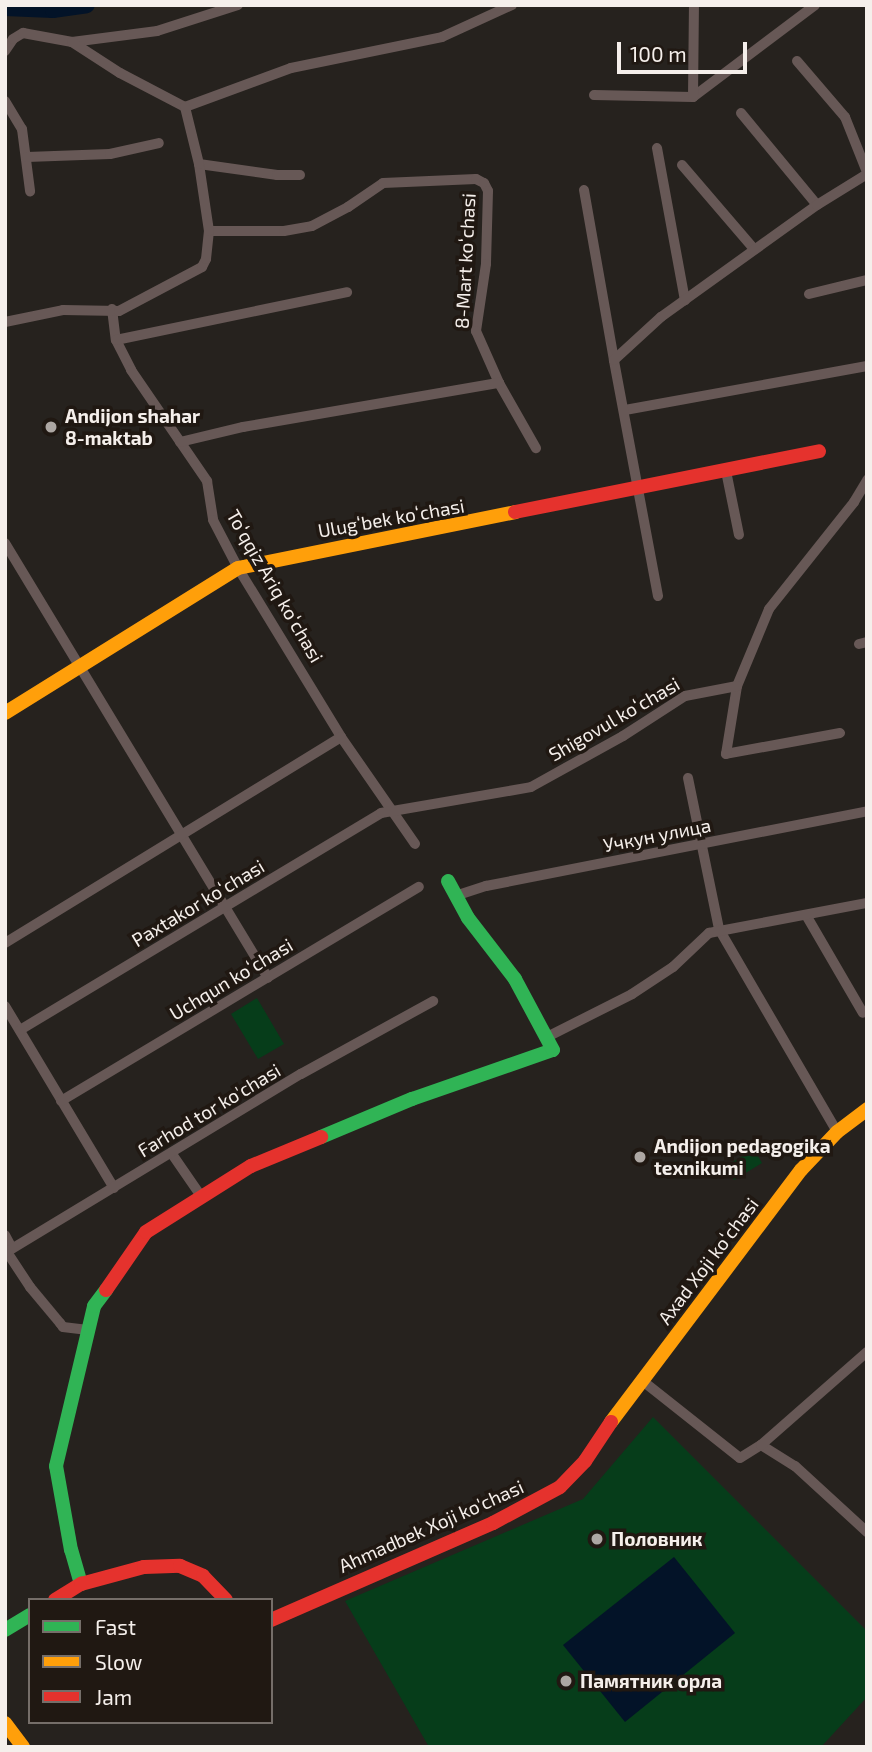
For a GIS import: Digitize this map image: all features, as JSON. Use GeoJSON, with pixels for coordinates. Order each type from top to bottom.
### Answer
{"type":"FeatureCollection","features":[{"type":"Feature","properties":{"kind":"street"},"geometry":{"type":"LineString","coordinates":[[5,51],[13,39],[23,33],[72,42],[158,30],[238,5]]}},
{"type":"Feature","properties":{"kind":"street"},"geometry":{"type":"LineString","coordinates":[[185,107],[291,68],[442,37],[512,5]]}},
{"type":"Feature","properties":{"kind":"street"},"geometry":{"type":"LineString","coordinates":[[692,97],[694,5]]}},
{"type":"Feature","properties":{"kind":"street"},"geometry":{"type":"LineString","coordinates":[[594,95],[692,97],[815,5]]}},
{"type":"Feature","properties":{"kind":"street"},"geometry":{"type":"LineString","coordinates":[[5,321],[63,310],[119,311],[197,271],[206,259],[209,231],[200,164],[185,107],[120,73],[72,42]]}},
{"type":"Feature","properties":{"kind":"street"},"geometry":{"type":"LineString","coordinates":[[614,360],[685,300],[754,249],[867,173],[845,117],[797,61]]}},
{"type":"Feature","properties":{"kind":"street"},"geometry":{"type":"LineString","coordinates":[[5,101],[22,129],[30,191]]}},
{"type":"Feature","properties":{"kind":"street"},"geometry":{"type":"LineString","coordinates":[[741,113],[817,205]]}},
{"type":"Feature","properties":{"kind":"street"},"geometry":{"type":"LineString","coordinates":[[27,157],[110,154],[159,142]]}},
{"type":"Feature","properties":{"kind":"street"},"geometry":{"type":"LineString","coordinates":[[657,148],[685,300]]}},
{"type":"Feature","properties":{"kind":"street"},"geometry":{"type":"LineString","coordinates":[[200,164],[277,176],[300,175]]}},
{"type":"Feature","properties":{"kind":"street"},"geometry":{"type":"LineString","coordinates":[[682,165],[754,249]]}},
{"type":"Feature","properties":{"kind":"street","name":"8-Mart koʻchasi"},"geometry":{"type":"LineString","coordinates":[[209,231],[284,231],[312,226],[348,207],[383,183],[477,179],[484,183],[488,191],[486,264],[476,331],[499,383],[536,448]]}},
{"type":"Feature","properties":{"kind":"street"},"geometry":{"type":"LineString","coordinates":[[583,190],[658,596]]}},
{"type":"Feature","properties":{"kind":"street"},"geometry":{"type":"LineString","coordinates":[[808,294],[867,280]]}},
{"type":"Feature","properties":{"kind":"street"},"geometry":{"type":"LineString","coordinates":[[116,340],[347,292]]}},
{"type":"Feature","properties":{"kind":"street","name":"Toʻqqiz Ariq koʻchasi"},"geometry":{"type":"LineString","coordinates":[[112,309],[116,340],[131,370],[207,481],[213,520],[238,568],[341,737],[415,844]]}},
{"type":"Feature","properties":{"kind":"street"},"geometry":{"type":"LineString","coordinates":[[625,410],[867,366]]}},
{"type":"Feature","properties":{"kind":"street"},"geometry":{"type":"LineString","coordinates":[[180,442],[206,435],[499,383]]}},
{"type":"Feature","properties":{"kind":"street"},"geometry":{"type":"LineString","coordinates":[[191,458],[206,435]]}},
{"type":"Feature","properties":{"kind":"street","name":"Ulugʻbek koʻchasi"},"geometry":{"type":"LineString","coordinates":[[5,713],[238,568],[819,451]]}},
{"type":"Feature","properties":{"kind":"street"},"geometry":{"type":"LineString","coordinates":[[726,471],[739,535]]}},
{"type":"Feature","properties":{"kind":"street"},"geometry":{"type":"LineString","coordinates":[[840,733],[726,754],[737,685],[769,610],[854,502],[867,480]]}},
{"type":"Feature","properties":{"kind":"street"},"geometry":{"type":"LineString","coordinates":[[5,543],[268,978]]}},
{"type":"Feature","properties":{"kind":"street","name":"Shigovul koʻchasi"},"geometry":{"type":"LineString","coordinates":[[395,813],[531,787],[622,737],[685,696],[737,685]]}},
{"type":"Feature","properties":{"kind":"street"},"geometry":{"type":"LineString","coordinates":[[5,943],[341,737]]}},
{"type":"Feature","properties":{"kind":"street"},"geometry":{"type":"LineString","coordinates":[[688,778],[719,929],[837,1132]]}},
{"type":"Feature","properties":{"kind":"street","name":"Учкун улица"},"geometry":{"type":"LineString","coordinates":[[455,896],[486,886],[867,811]]}},
{"type":"Feature","properties":{"kind":"street","name":"Paxtakor koʻchasi"},"geometry":{"type":"LineString","coordinates":[[20,1030],[381,813],[395,813]]}},
{"type":"Feature","properties":{"kind":"street"},"geometry":{"type":"LineString","coordinates":[[81,1584],[71,1550],[56,1466],[94,1307],[146,1232],[250,1166],[412,1099],[549,1052],[553,1046],[515,979],[468,918],[448,881]]}},
{"type":"Feature","properties":{"kind":"street","name":"Uchqun koʻchasi"},"geometry":{"type":"LineString","coordinates":[[61,1101],[419,887]]}},
{"type":"Feature","properties":{"kind":"street"},"geometry":{"type":"LineString","coordinates":[[547,1037],[632,994],[673,967],[709,933],[867,903]]}},
{"type":"Feature","properties":{"kind":"street"},"geometry":{"type":"LineString","coordinates":[[806,915],[863,1013]]}},
{"type":"Feature","properties":{"kind":"street","name":"Farhod tor ko'chasi"},"geometry":{"type":"LineString","coordinates":[[8,1251],[301,1074],[433,1001]]}},
{"type":"Feature","properties":{"kind":"street"},"geometry":{"type":"LineString","coordinates":[[5,1006],[114,1188]]}},
{"type":"Feature","properties":{"kind":"street","name":"Axad Xoji koʻchasi"},"geometry":{"type":"LineString","coordinates":[[644,1382],[688,1318],[801,1170],[837,1132],[867,1109]]}},
{"type":"Feature","properties":{"kind":"street"},"geometry":{"type":"LineString","coordinates":[[172,1154],[201,1196]]}},
{"type":"Feature","properties":{"kind":"street"},"geometry":{"type":"LineString","coordinates":[[5,1235],[8,1251],[30,1287],[60,1323],[69,1328],[88,1330]]}},
{"type":"Feature","properties":{"kind":"street"},"geometry":{"type":"LineString","coordinates":[[644,1382],[740,1458],[761,1445],[867,1352]]}},
{"type":"Feature","properties":{"kind":"street","name":"Ahmadbek Xoji ko'chasi"},"geometry":{"type":"LineString","coordinates":[[273,1619],[493,1523],[560,1487],[585,1461],[606,1429],[644,1382]]}},
{"type":"Feature","properties":{"kind":"street"},"geometry":{"type":"LineString","coordinates":[[761,1445],[795,1466],[867,1532]]}},
{"type":"Feature","properties":{"kind":"street"},"geometry":{"type":"LineString","coordinates":[[58,1598],[81,1584],[144,1567],[180,1566],[203,1576],[224,1598]]}},
{"type":"Feature","properties":{"kind":"street"},"geometry":{"type":"LineString","coordinates":[[5,1630],[28,1616]]}},
{"type":"Feature","properties":{"kind":"street"},"geometry":{"type":"LineString","coordinates":[[5,1723],[23,1747]]}},
{"type":"Feature","properties":{"kind":"green space"},"geometry":{"type":"Polygon","coordinates":[[[257,998],[284,1044],[258,1059],[231,1014],[257,998]]]}},
{"type":"Feature","properties":{"kind":"green space"},"geometry":{"type":"Polygon","coordinates":[[[754,1149],[762,1163],[734,1180],[726,1166],[754,1149]]]}},
{"type":"Feature","properties":{"kind":"green space"},"geometry":{"type":"Polygon","coordinates":[[[653,1417],[867,1631],[867,1697],[821,1747],[429,1747],[345,1601],[583,1499],[653,1417]]]}},
{"type":"Feature","properties":{"kind":"water"},"geometry":{"type":"Polygon","coordinates":[[[674,1557],[735,1633],[625,1722],[563,1645],[674,1557]]]}},
{"type":"Feature","properties":{"kind":"waterway"},"geometry":{"type":"LineString","coordinates":[[5,8],[53,10],[87,5]]}},
{"type":"Feature","properties":{"kind":"traffic: fast"},"geometry":{"type":"LineString","coordinates":[[321,1137],[412,1099],[553,1050],[515,979],[468,918],[448,881]]}},
{"type":"Feature","properties":{"kind":"traffic: fast"},"geometry":{"type":"LineString","coordinates":[[81,1584],[71,1550],[56,1466],[94,1306],[106,1290]]}},
{"type":"Feature","properties":{"kind":"traffic: fast"},"geometry":{"type":"LineString","coordinates":[[5,1630],[28,1616]]}},
{"type":"Feature","properties":{"kind":"traffic: slow"},"geometry":{"type":"LineString","coordinates":[[5,713],[238,568],[515,512]]}},
{"type":"Feature","properties":{"kind":"traffic: slow"},"geometry":{"type":"LineString","coordinates":[[611,1422],[801,1170],[837,1132],[867,1109]]}},
{"type":"Feature","properties":{"kind":"traffic: slow"},"geometry":{"type":"LineString","coordinates":[[5,1723],[23,1747]]}},
{"type":"Feature","properties":{"kind":"traffic: jam"},"geometry":{"type":"LineString","coordinates":[[515,512],[819,451]]}},
{"type":"Feature","properties":{"kind":"traffic: jam"},"geometry":{"type":"LineString","coordinates":[[106,1290],[146,1232],[251,1166],[321,1137]]}},
{"type":"Feature","properties":{"kind":"traffic: jam"},"geometry":{"type":"LineString","coordinates":[[273,1619],[493,1523],[560,1487],[585,1461],[611,1422]]}},
{"type":"Feature","properties":{"kind":"traffic: jam"},"geometry":{"type":"LineString","coordinates":[[58,1598],[81,1584],[144,1567],[180,1566],[203,1576],[224,1598]]}},
{"type":"Feature","properties":{"kind":"place","name":"Andijon shahar 8-maktab"},"geometry":{"type":"Point","coordinates":[51,427]}},
{"type":"Feature","properties":{"kind":"place","name":"Andijon pedagogika texnikumi"},"geometry":{"type":"Point","coordinates":[640,1157]}},
{"type":"Feature","properties":{"kind":"place","name":"Половник"},"geometry":{"type":"Point","coordinates":[597,1539]}},
{"type":"Feature","properties":{"kind":"place","name":"Памятник орла"},"geometry":{"type":"Point","coordinates":[566,1681]}}]}
